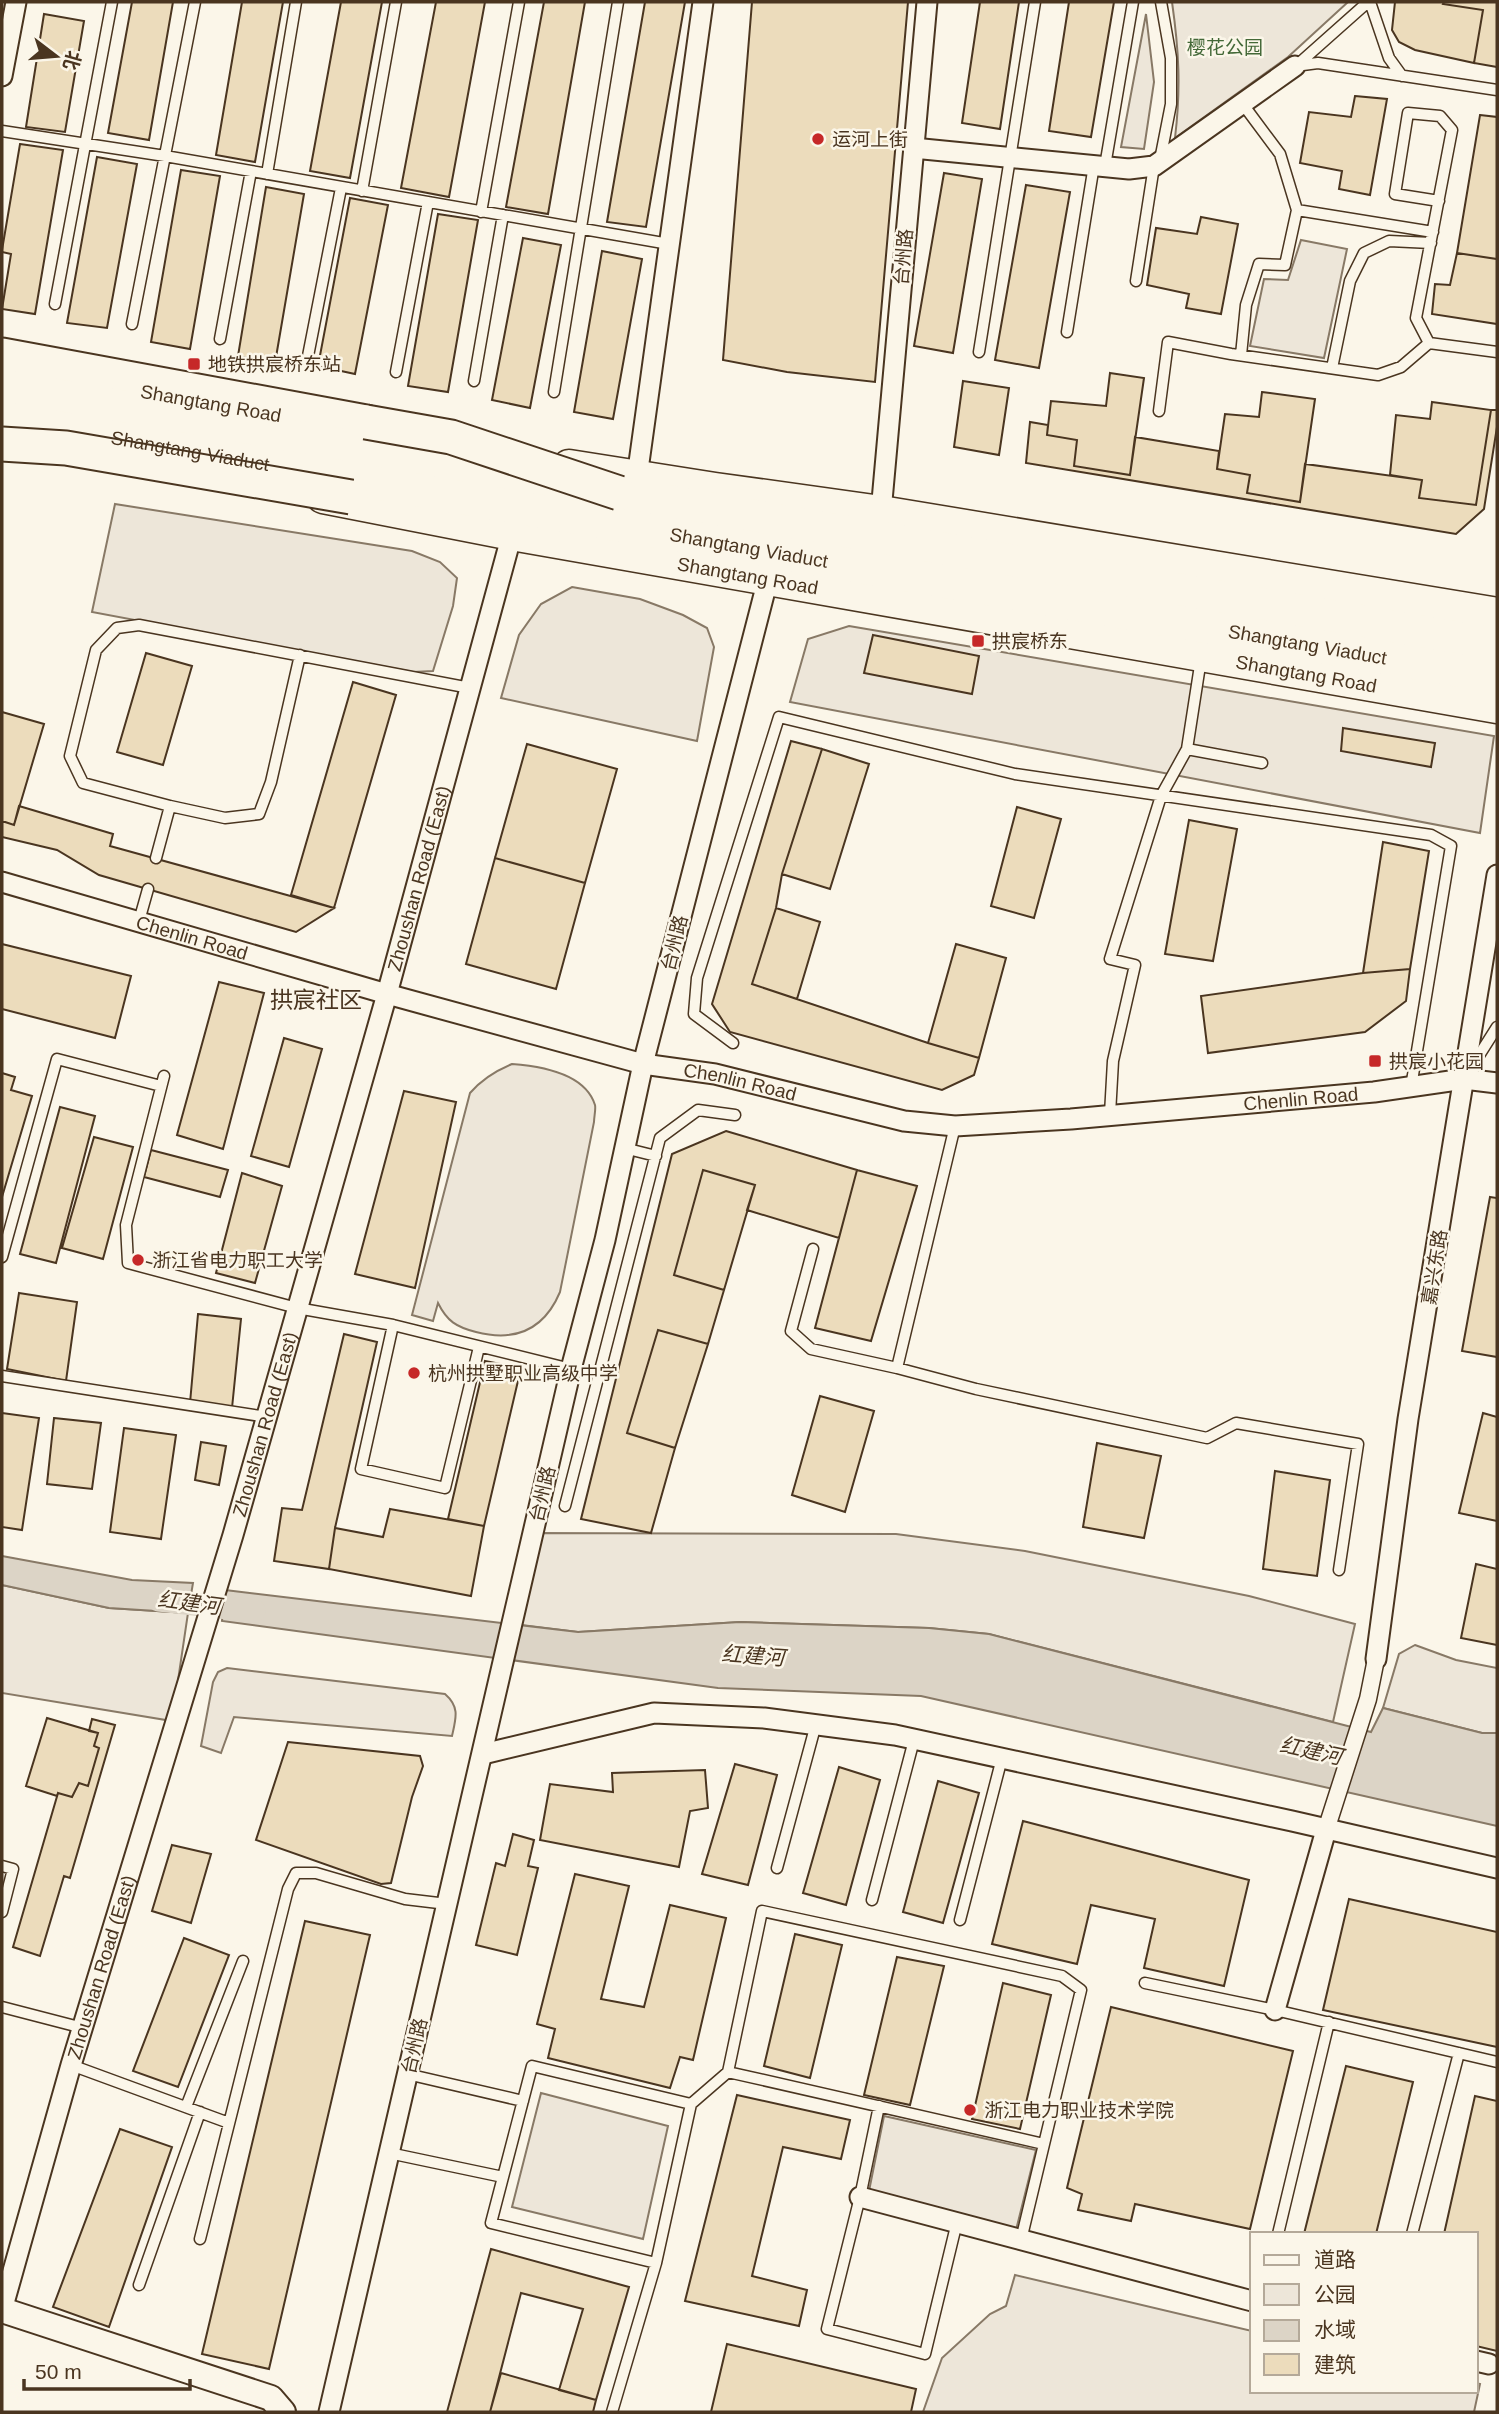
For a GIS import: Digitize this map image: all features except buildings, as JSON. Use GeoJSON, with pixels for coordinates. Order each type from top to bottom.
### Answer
{"type":"FeatureCollection","features":[{"type":"Feature","properties":{"kind":"highway"},"geometry":{"type":"LineString","coordinates":[[2,355],[451,437],[624,498]]}},
{"type":"Feature","properties":{"kind":"highway","name":"Shangtang Viaduct"},"geometry":{"type":"LineString","coordinates":[[2,386],[624,498],[1497,645]]}},
{"type":"Feature","properties":{"kind":"highway","name":"Shangtang Viaduct"},"geometry":{"type":"LineString","coordinates":[[2,418],[624,498],[1497,677]]}},
{"type":"Feature","properties":{"kind":"highway"},"geometry":{"type":"LineString","coordinates":[[2,444],[66,448],[427,509],[624,498]]}},
{"type":"Feature","properties":{"kind":"main road","name":"Shangtang Road"},"geometry":{"type":"LineString","coordinates":[[2,367],[624,498],[881,512],[1497,614]]}},
{"type":"Feature","properties":{"kind":"main road","name":"Shangtang Road"},"geometry":{"type":"LineString","coordinates":[[2,435],[512,534],[1497,707]]}},
{"type":"Feature","properties":{"kind":"street"},"geometry":{"type":"LineString","coordinates":[[2,76],[16,2]]}},
{"type":"Feature","properties":{"kind":"street"},"geometry":{"type":"LineString","coordinates":[[624,498],[669,244],[703,2]]}},
{"type":"Feature","properties":{"kind":"street","name":"台州路"},"geometry":{"type":"LineString","coordinates":[[881,512],[927,2]]}},
{"type":"Feature","properties":{"kind":"street"},"geometry":{"type":"LineString","coordinates":[[913,148],[1129,169],[1157,164],[1295,66]]}},
{"type":"Feature","properties":{"kind":"street","name":"Zhoushan Road (East)"},"geometry":{"type":"LineString","coordinates":[[2,2310],[72,2065],[267,1417],[387,994],[512,534]]}},
{"type":"Feature","properties":{"kind":"street","name":"台州路"},"geometry":{"type":"LineString","coordinates":[[329,2412],[571,1369],[605,1240],[643,1064],[768,579]]}},
{"type":"Feature","properties":{"kind":"street","name":"嘉兴东路"},"geometry":{"type":"LineString","coordinates":[[1376,1659],[1408,1419],[1497,875]]}},
{"type":"Feature","properties":{"kind":"street","name":"Chenlin Road"},"geometry":{"type":"LineString","coordinates":[[2,881],[387,994],[643,1064],[715,1074],[904,1121],[955,1126],[1071,1119],[1411,1088],[1464,1079],[1497,1083]]}},
{"type":"Feature","properties":{"kind":"street"},"geometry":{"type":"LineString","coordinates":[[1275,2010],[1326,1830],[1368,1699],[1376,1659]]}},
{"type":"Feature","properties":{"kind":"street"},"geometry":{"type":"LineString","coordinates":[[483,1754],[654,1713],[764,1718],[914,1740],[1002,1758],[1497,1868]]}},
{"type":"Feature","properties":{"kind":"street"},"geometry":{"type":"LineString","coordinates":[[860,2197],[1250,2300]]}},
{"type":"Feature","properties":{"kind":"street"},"geometry":{"type":"LineString","coordinates":[[2,2310],[271,2398],[283,2412]]}},
{"type":"Feature","properties":{"kind":"lane"},"geometry":{"type":"LineString","coordinates":[[55,304],[112,2]]}},
{"type":"Feature","properties":{"kind":"lane"},"geometry":{"type":"LineString","coordinates":[[132,324],[195,2]]}},
{"type":"Feature","properties":{"kind":"lane"},"geometry":{"type":"LineString","coordinates":[[267,174],[296,2]]}},
{"type":"Feature","properties":{"kind":"lane"},"geometry":{"type":"LineString","coordinates":[[362,191],[396,2]]}},
{"type":"Feature","properties":{"kind":"lane"},"geometry":{"type":"LineString","coordinates":[[481,212],[519,2]]}},
{"type":"Feature","properties":{"kind":"lane"},"geometry":{"type":"LineString","coordinates":[[554,392],[618,2]]}},
{"type":"Feature","properties":{"kind":"lane"},"geometry":{"type":"LineString","coordinates":[[979,352],[1035,2]]}},
{"type":"Feature","properties":{"kind":"lane"},"geometry":{"type":"LineString","coordinates":[[1067,332],[1133,2]]}},
{"type":"Feature","properties":{"kind":"lane"},"geometry":{"type":"LineString","coordinates":[[1136,281],[1171,104],[1171,58],[1161,2]]}},
{"type":"Feature","properties":{"kind":"lane"},"geometry":{"type":"LineString","coordinates":[[1295,66],[1369,2],[1389,58],[1402,76]]}},
{"type":"Feature","properties":{"kind":"lane"},"geometry":{"type":"LineString","coordinates":[[1295,66],[1318,63],[1497,90]]}},
{"type":"Feature","properties":{"kind":"lane"},"geometry":{"type":"LineString","coordinates":[[1241,355],[1246,304],[1259,264],[1285,265],[1297,210],[1280,154],[1242,103]]}},
{"type":"Feature","properties":{"kind":"lane"},"geometry":{"type":"LineString","coordinates":[[1429,343],[1416,318],[1439,201],[1452,130],[1440,116],[1408,113],[1395,194],[1439,201]]}},
{"type":"Feature","properties":{"kind":"lane"},"geometry":{"type":"LineString","coordinates":[[2,131],[84,142],[669,244]]}},
{"type":"Feature","properties":{"kind":"lane"},"geometry":{"type":"LineString","coordinates":[[220,339],[251,171]]}},
{"type":"Feature","properties":{"kind":"lane"},"geometry":{"type":"LineString","coordinates":[[308,356],[341,188]]}},
{"type":"Feature","properties":{"kind":"lane"},"geometry":{"type":"LineString","coordinates":[[396,372],[428,202]]}},
{"type":"Feature","properties":{"kind":"lane"},"geometry":{"type":"LineString","coordinates":[[1297,210],[1432,237]]}},
{"type":"Feature","properties":{"kind":"lane"},"geometry":{"type":"LineString","coordinates":[[474,381],[503,215]]}},
{"type":"Feature","properties":{"kind":"lane"},"geometry":{"type":"LineString","coordinates":[[1332,368],[1350,281],[1364,253],[1389,241],[1432,237]]}},
{"type":"Feature","properties":{"kind":"lane"},"geometry":{"type":"LineString","coordinates":[[1159,411],[1168,342],[1378,375],[1401,367],[1429,343],[1497,352]]}},
{"type":"Feature","properties":{"kind":"lane"},"geometry":{"type":"LineString","coordinates":[[300,655],[271,782],[259,814],[225,818],[83,783],[70,756],[96,650],[117,628],[139,625],[300,655],[470,688]]}},
{"type":"Feature","properties":{"kind":"lane"},"geometry":{"type":"LineString","coordinates":[[1110,1114],[1113,1060],[1135,965],[1110,959],[1161,796],[1187,749],[1201,655]]}},
{"type":"Feature","properties":{"kind":"lane"},"geometry":{"type":"LineString","coordinates":[[733,1043],[694,1014],[696,978],[779,717],[1015,774],[1431,835],[1451,846],[1411,1088]]}},
{"type":"Feature","properties":{"kind":"lane"},"geometry":{"type":"LineString","coordinates":[[1187,749],[1262,763]]}},
{"type":"Feature","properties":{"kind":"lane"},"geometry":{"type":"LineString","coordinates":[[156,858],[170,806]]}},
{"type":"Feature","properties":{"kind":"lane"},"geometry":{"type":"LineString","coordinates":[[139,920],[148,889]]}},
{"type":"Feature","properties":{"kind":"lane"},"geometry":{"type":"LineString","coordinates":[[1464,1079],[1497,1027]]}},
{"type":"Feature","properties":{"kind":"lane"},"geometry":{"type":"LineString","coordinates":[[2,1257],[57,1059],[163,1081],[126,1225],[128,1263],[296,1308],[393,1325],[571,1369]]}},
{"type":"Feature","properties":{"kind":"lane"},"geometry":{"type":"LineString","coordinates":[[565,1506],[660,1138],[698,1110],[735,1115]]}},
{"type":"Feature","properties":{"kind":"lane"},"geometry":{"type":"LineString","coordinates":[[897,1368],[955,1126]]}},
{"type":"Feature","properties":{"kind":"lane"},"geometry":{"type":"LineString","coordinates":[[624,1148],[656,1156]]}},
{"type":"Feature","properties":{"kind":"lane"},"geometry":{"type":"LineString","coordinates":[[813,1250],[790,1331],[811,1349],[976,1389],[1207,1438],[1236,1423],[1358,1444],[1339,1570]]}},
{"type":"Feature","properties":{"kind":"lane"},"geometry":{"type":"LineString","coordinates":[[393,1325],[361,1469],[445,1488],[480,1347]]}},
{"type":"Feature","properties":{"kind":"lane"},"geometry":{"type":"LineString","coordinates":[[2,1376],[267,1417]]}},
{"type":"Feature","properties":{"kind":"lane"},"geometry":{"type":"LineString","coordinates":[[777,1868],[816,1724]]}},
{"type":"Feature","properties":{"kind":"lane"},"geometry":{"type":"LineString","coordinates":[[872,1900],[914,1740]]}},
{"type":"Feature","properties":{"kind":"lane"},"geometry":{"type":"LineString","coordinates":[[960,1920],[1002,1758]]}},
{"type":"Feature","properties":{"kind":"lane"},"geometry":{"type":"LineString","coordinates":[[2,1866],[13,1869],[2,1912]]}},
{"type":"Feature","properties":{"kind":"lane"},"geometry":{"type":"LineString","coordinates":[[200,2239],[288,1889],[296,1873],[316,1873],[405,1899],[447,1904]]}},
{"type":"Feature","properties":{"kind":"lane"},"geometry":{"type":"LineString","coordinates":[[612,2412],[656,2263],[691,2104],[728,2072],[762,1911],[1062,1976],[1081,1990],[1021,2240]]}},
{"type":"Feature","properties":{"kind":"lane"},"geometry":{"type":"LineString","coordinates":[[186,2107],[243,1961]]}},
{"type":"Feature","properties":{"kind":"lane"},"geometry":{"type":"LineString","coordinates":[[1145,1983],[1329,2022],[1497,2062]]}},
{"type":"Feature","properties":{"kind":"lane"},"geometry":{"type":"LineString","coordinates":[[2,2007],[83,2028]]}},
{"type":"Feature","properties":{"kind":"lane"},"geometry":{"type":"LineString","coordinates":[[1278,2232],[1329,2022]]}},
{"type":"Feature","properties":{"kind":"lane"},"geometry":{"type":"LineString","coordinates":[[1413,2232],[1459,2053]]}},
{"type":"Feature","properties":{"kind":"lane"},"geometry":{"type":"LineString","coordinates":[[72,2065],[229,2123]]}},
{"type":"Feature","properties":{"kind":"lane"},"geometry":{"type":"LineString","coordinates":[[656,2263],[491,2222],[532,2066],[691,2104]]}},
{"type":"Feature","properties":{"kind":"lane"},"geometry":{"type":"LineString","coordinates":[[728,2072],[1044,2144]]}},
{"type":"Feature","properties":{"kind":"lane"},"geometry":{"type":"LineString","coordinates":[[407,2074],[523,2101]]}},
{"type":"Feature","properties":{"kind":"lane"},"geometry":{"type":"LineString","coordinates":[[879,2106],[860,2197],[827,2329],[925,2354],[957,2222]]}},
{"type":"Feature","properties":{"kind":"lane"},"geometry":{"type":"LineString","coordinates":[[139,2284],[200,2112]]}},
{"type":"Feature","properties":{"kind":"lane"},"geometry":{"type":"LineString","coordinates":[[389,2153],[503,2177]]}},
{"type":"Feature","properties":{"kind":"green space","name":"樱花公园"},"geometry":{"type":"Polygon","coordinates":[[[1172,2],[1348,2],[1288,57],[1175,138],[1178,70],[1172,2]]]}},
{"type":"Feature","properties":{"kind":"green space"},"geometry":{"type":"Polygon","coordinates":[[[1146,14],[1154,82],[1144,149],[1121,147],[1146,14]]]}},
{"type":"Feature","properties":{"kind":"green space"},"geometry":{"type":"Polygon","coordinates":[[[1301,240],[1347,249],[1324,358],[1250,346],[1264,279],[1288,280],[1301,240]]]}},
{"type":"Feature","properties":{"kind":"green space"},"geometry":{"type":"Polygon","coordinates":[[[115,504],[412,551],[440,562],[457,578],[453,606],[433,671],[413,672],[92,612],[115,504]]]}},
{"type":"Feature","properties":{"kind":"green space"},"geometry":{"type":"Polygon","coordinates":[[[572,587],[640,599],[683,615],[707,628],[714,647],[697,741],[501,698],[519,635],[541,604],[572,587]]]}},
{"type":"Feature","properties":{"kind":"green space"},"geometry":{"type":"Polygon","coordinates":[[[849,626],[1494,736],[1480,833],[790,702],[808,639],[849,626]]]}},
{"type":"Feature","properties":{"kind":"green space"},"geometry":{"type":"Polygon","coordinates":[[[512,1064],[547,1069],[571,1078],[590,1094],[595,1111],[560,1292],[546,1316],[537,1324],[515,1334],[490,1335],[458,1325],[449,1319],[438,1303],[433,1321],[412,1315],[470,1093],[489,1076],[512,1064]]]}},
{"type":"Feature","properties":{"kind":"green space"},"geometry":{"type":"Polygon","coordinates":[[[533,1533],[896,1534],[1025,1551],[1249,1596],[1355,1624],[1333,1722],[989,1634],[929,1628],[740,1622],[578,1632],[513,1624],[533,1533]]]}},
{"type":"Feature","properties":{"kind":"green space"},"geometry":{"type":"Polygon","coordinates":[[[2,1585],[109,1608],[188,1613],[172,1721],[2,1693],[2,1585]]]}},
{"type":"Feature","properties":{"kind":"green space"},"geometry":{"type":"Polygon","coordinates":[[[1415,1645],[1456,1660],[1497,1668],[1497,1733],[1482,1733],[1383,1708],[1399,1654],[1415,1645]]]}},
{"type":"Feature","properties":{"kind":"green space"},"geometry":{"type":"Polygon","coordinates":[[[227,1668],[445,1694],[455,1708],[452,1736],[234,1717],[221,1753],[201,1746],[213,1682],[218,1672],[227,1668]]]}},
{"type":"Feature","properties":{"kind":"green space"},"geometry":{"type":"Polygon","coordinates":[[[541,2093],[668,2126],[643,2239],[512,2207],[541,2093]]]}},
{"type":"Feature","properties":{"kind":"green space"},"geometry":{"type":"Polygon","coordinates":[[[884,2116],[1036,2150],[1016,2230],[869,2191],[884,2116]]]}},
{"type":"Feature","properties":{"kind":"green space"},"geometry":{"type":"Polygon","coordinates":[[[1015,2275],[1250,2331],[1250,2393],[1478,2393],[1480,2384],[1474,2412],[923,2412],[942,2358],[990,2314],[1006,2306],[1015,2275]]]}},
{"type":"Feature","properties":{"kind":"water"},"geometry":{"type":"Polygon","coordinates":[[[2,1556],[132,1580],[193,1583],[188,1613],[109,1608],[2,1585],[2,1556]]]}},
{"type":"Feature","properties":{"kind":"water"},"geometry":{"type":"Polygon","coordinates":[[[225,1590],[578,1632],[740,1622],[929,1628],[989,1634],[1371,1732],[1383,1708],[1482,1733],[1497,1733],[1497,1826],[921,1696],[718,1688],[222,1621],[225,1590]]]}},
{"type":"Feature","properties":{"kind":"waterway","name":"红建河"},"geometry":{"type":"LineString","coordinates":[[159,1600],[254,1611]]}},
{"type":"Feature","properties":{"kind":"place","name":"运河上街"},"geometry":{"type":"Point","coordinates":[818,139]}},
{"type":"Feature","properties":{"kind":"place","name":"地铁拱宸桥东站"},"geometry":{"type":"Point","coordinates":[194,364]}},
{"type":"Feature","properties":{"kind":"place","name":"拱宸桥东"},"geometry":{"type":"Point","coordinates":[978,641]}},
{"type":"Feature","properties":{"kind":"place","name":"拱宸小花园"},"geometry":{"type":"Point","coordinates":[1375,1061]}},
{"type":"Feature","properties":{"kind":"place","name":"浙江省电力职工大学"},"geometry":{"type":"Point","coordinates":[138,1260]}},
{"type":"Feature","properties":{"kind":"place","name":"杭州拱墅职业高级中学"},"geometry":{"type":"Point","coordinates":[414,1373]}},
{"type":"Feature","properties":{"kind":"place","name":"浙江电力职业技术学院"},"geometry":{"type":"Point","coordinates":[970,2110]}},
{"type":"Feature","properties":{"kind":"district","name":"拱宸社区"},"geometry":{"type":"Point","coordinates":[316,1000]}}]}
